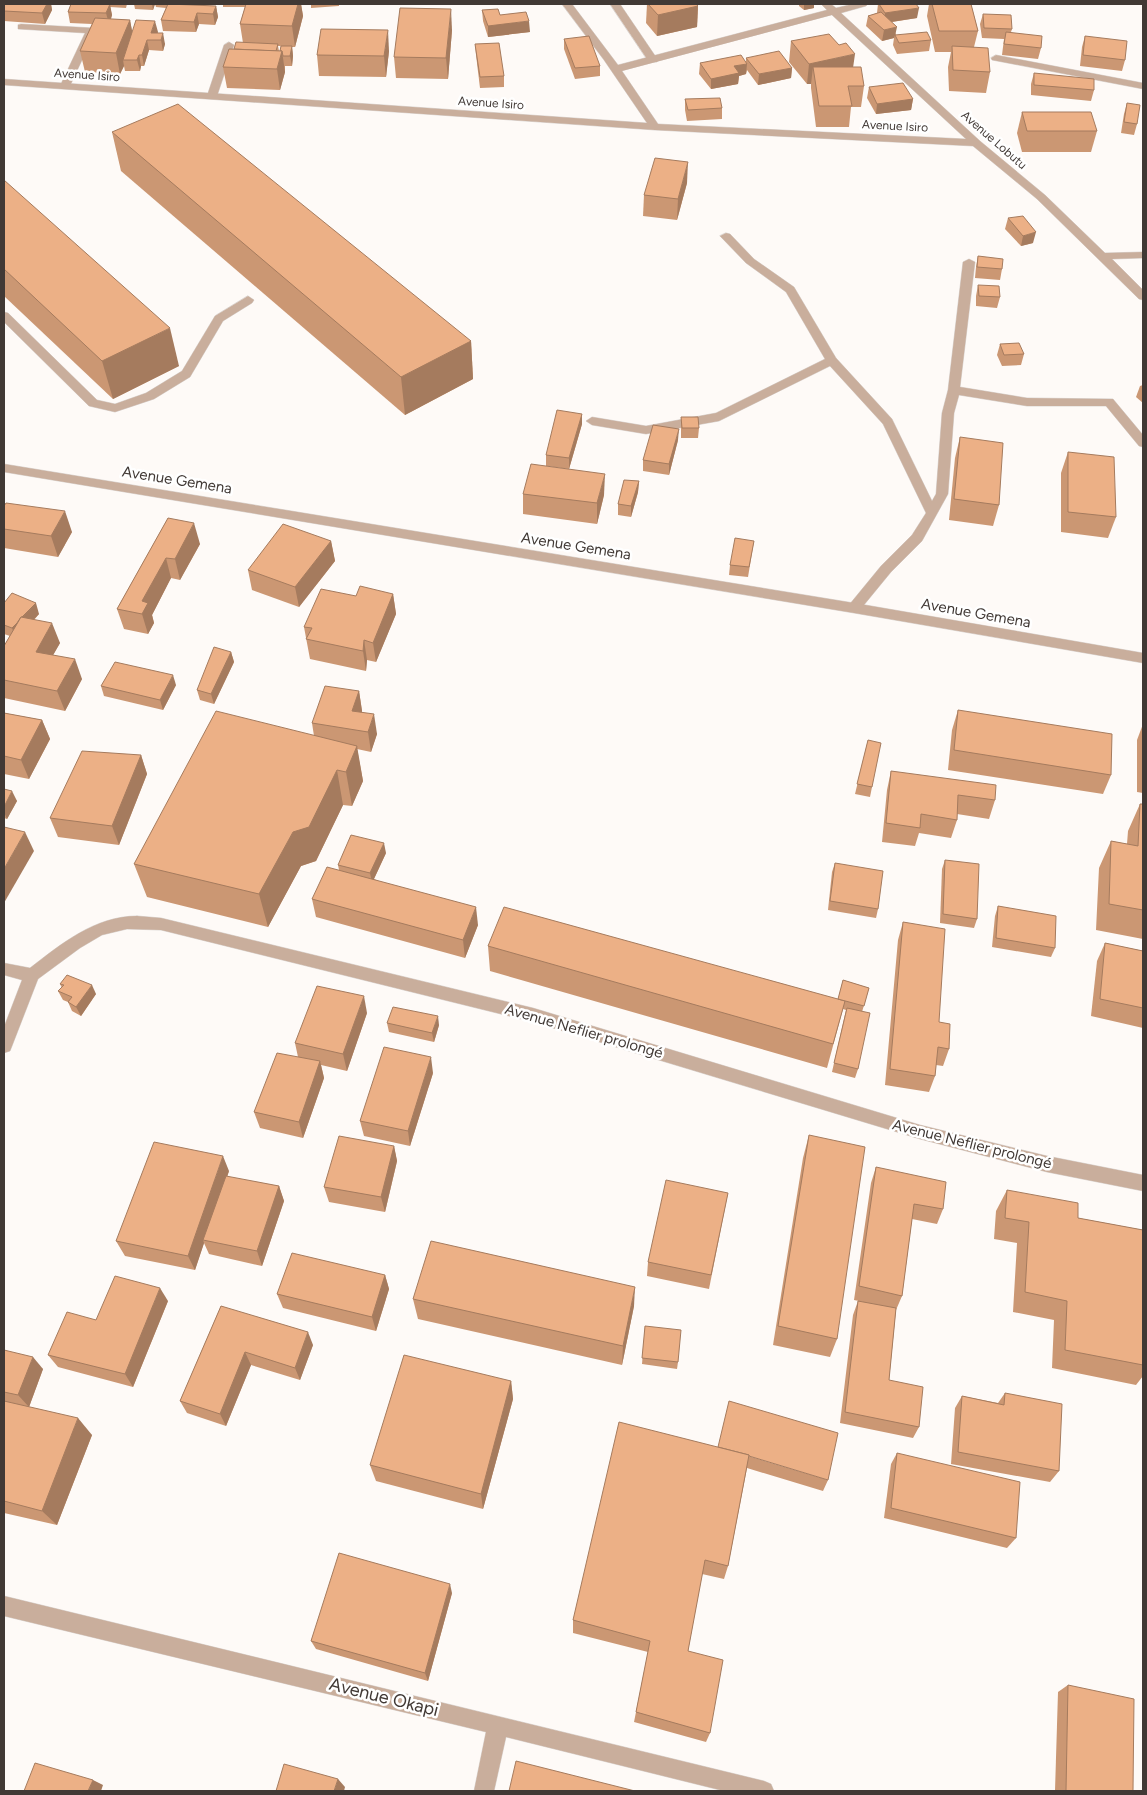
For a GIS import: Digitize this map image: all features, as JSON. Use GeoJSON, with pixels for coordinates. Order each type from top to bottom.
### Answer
{"type":"FeatureCollection","features":[{"type":"Feature","properties":{"kind":"street"},"geometry":{"type":"LineString","coordinates":[[567,4],[616,69],[655,127]]}},
{"type":"Feature","properties":{"kind":"street"},"geometry":{"type":"LineString","coordinates":[[615,4],[653,60]]}},
{"type":"Feature","properties":{"kind":"street"},"geometry":{"type":"LineString","coordinates":[[616,69],[830,8],[863,4]]}},
{"type":"Feature","properties":{"kind":"street","name":"Avenue Lobutu"},"geometry":{"type":"LineString","coordinates":[[830,8],[976,143],[1041,197],[1104,256],[1143,296]]}},
{"type":"Feature","properties":{"kind":"street"},"geometry":{"type":"LineString","coordinates":[[21,27],[90,30],[65,86]]}},
{"type":"Feature","properties":{"kind":"street"},"geometry":{"type":"LineString","coordinates":[[212,96],[230,45]]}},
{"type":"Feature","properties":{"kind":"street"},"geometry":{"type":"LineString","coordinates":[[996,58],[1143,86]]}},
{"type":"Feature","properties":{"kind":"street","name":"Avenue Isiro"},"geometry":{"type":"LineString","coordinates":[[4,82],[655,127],[976,143]]}},
{"type":"Feature","properties":{"kind":"street"},"geometry":{"type":"LineString","coordinates":[[726,236],[750,261],[790,290],[832,360],[888,422],[932,513]]}},
{"type":"Feature","properties":{"kind":"street"},"geometry":{"type":"LineString","coordinates":[[1104,256],[1143,255]]}},
{"type":"Feature","properties":{"kind":"street"},"geometry":{"type":"LineString","coordinates":[[854,608],[886,569],[917,538],[942,494],[948,413],[954,390],[969,262]]}},
{"type":"Feature","properties":{"kind":"street"},"geometry":{"type":"LineString","coordinates":[[4,316],[93,404],[115,408],[150,396],[186,374],[219,319],[248,300]]}},
{"type":"Feature","properties":{"kind":"street"},"geometry":{"type":"LineString","coordinates":[[592,421],[646,430],[719,417],[832,360]]}},
{"type":"Feature","properties":{"kind":"street"},"geometry":{"type":"LineString","coordinates":[[954,390],[1027,402],[1109,402],[1143,443]]}},
{"type":"Feature","properties":{"kind":"street","name":"Avenue Gemena"},"geometry":{"type":"LineString","coordinates":[[4,468],[854,608],[1143,658]]}},
{"type":"Feature","properties":{"kind":"street","name":"Avenue Neflier prolongé"},"geometry":{"type":"LineString","coordinates":[[32,976],[76,942],[97,930],[124,923],[161,924],[533,1014],[920,1132],[1047,1164],[1143,1183]]}},
{"type":"Feature","properties":{"kind":"street"},"geometry":{"type":"LineString","coordinates":[[4,969],[32,976],[4,1046]]}},
{"type":"Feature","properties":{"kind":"street","name":"Avenue Okapi"},"geometry":{"type":"LineString","coordinates":[[4,1606],[498,1724],[764,1791]]}},
{"type":"Feature","properties":{"kind":"street"},"geometry":{"type":"LineString","coordinates":[[484,1791],[498,1724]]}},
{"type":"Feature","properties":{"kind":"building"},"geometry":{"type":"Polygon","coordinates":[[[4,4],[47,4],[42,13],[4,11],[4,4]]]}},
{"type":"Feature","properties":{"kind":"building"},"geometry":{"type":"Polygon","coordinates":[[[71,4],[110,4],[106,13],[68,12],[71,4]]]}},
{"type":"Feature","properties":{"kind":"building"},"geometry":{"type":"Polygon","coordinates":[[[168,4],[216,6],[213,14],[197,13],[194,22],[161,20],[168,4]]]}},
{"type":"Feature","properties":{"kind":"building"},"geometry":{"type":"Polygon","coordinates":[[[246,4],[298,4],[292,26],[240,24],[246,4]]]}},
{"type":"Feature","properties":{"kind":"building"},"geometry":{"type":"Polygon","coordinates":[[[648,4],[696,4],[698,6],[658,15],[648,4]]]}},
{"type":"Feature","properties":{"kind":"building"},"geometry":{"type":"Polygon","coordinates":[[[879,4],[916,4],[919,8],[885,13],[879,4]]]}},
{"type":"Feature","properties":{"kind":"building"},"geometry":{"type":"Polygon","coordinates":[[[932,4],[971,4],[978,31],[939,31],[932,4]]]}},
{"type":"Feature","properties":{"kind":"building"},"geometry":{"type":"Polygon","coordinates":[[[400,8],[451,9],[446,58],[394,57],[400,8]]]}},
{"type":"Feature","properties":{"kind":"building"},"geometry":{"type":"Polygon","coordinates":[[[498,9],[500,15],[526,12],[529,21],[488,26],[482,10],[498,9]]]}},
{"type":"Feature","properties":{"kind":"building"},"geometry":{"type":"Polygon","coordinates":[[[881,12],[897,27],[884,30],[868,16],[881,12]]]}},
{"type":"Feature","properties":{"kind":"building"},"geometry":{"type":"Polygon","coordinates":[[[983,14],[1011,15],[1012,29],[984,28],[983,14]]]}},
{"type":"Feature","properties":{"kind":"building"},"geometry":{"type":"Polygon","coordinates":[[[95,18],[130,20],[116,53],[80,51],[95,18]]]}},
{"type":"Feature","properties":{"kind":"building"},"geometry":{"type":"Polygon","coordinates":[[[136,20],[155,21],[151,33],[163,33],[161,40],[147,40],[142,55],[139,55],[137,60],[123,60],[136,20]]]}},
{"type":"Feature","properties":{"kind":"building"},"geometry":{"type":"Polygon","coordinates":[[[321,29],[388,30],[384,56],[317,55],[321,29]]]}},
{"type":"Feature","properties":{"kind":"building"},"geometry":{"type":"Polygon","coordinates":[[[927,32],[931,40],[899,43],[895,35],[927,32]]]}},
{"type":"Feature","properties":{"kind":"building"},"geometry":{"type":"Polygon","coordinates":[[[1006,32],[1042,36],[1041,48],[1004,44],[1006,32]]]}},
{"type":"Feature","properties":{"kind":"building"},"geometry":{"type":"Polygon","coordinates":[[[829,34],[839,45],[846,43],[855,54],[809,64],[791,41],[829,34]]]}},
{"type":"Feature","properties":{"kind":"building"},"geometry":{"type":"Polygon","coordinates":[[[589,36],[600,66],[575,68],[564,39],[589,36]]]}},
{"type":"Feature","properties":{"kind":"building"},"geometry":{"type":"Polygon","coordinates":[[[1085,36],[1127,41],[1125,60],[1083,55],[1085,36]]]}},
{"type":"Feature","properties":{"kind":"building"},"geometry":{"type":"Polygon","coordinates":[[[236,42],[278,44],[276,51],[234,49],[236,42]]]}},
{"type":"Feature","properties":{"kind":"building"},"geometry":{"type":"Polygon","coordinates":[[[499,43],[504,76],[480,77],[475,44],[499,43]]]}},
{"type":"Feature","properties":{"kind":"building"},"geometry":{"type":"Polygon","coordinates":[[[281,46],[292,46],[290,56],[283,56],[282,51],[280,51],[281,46]]]}},
{"type":"Feature","properties":{"kind":"building"},"geometry":{"type":"Polygon","coordinates":[[[952,46],[988,48],[990,72],[953,70],[952,46]]]}},
{"type":"Feature","properties":{"kind":"building"},"geometry":{"type":"Polygon","coordinates":[[[229,49],[282,51],[277,69],[223,67],[229,49]]]}},
{"type":"Feature","properties":{"kind":"building"},"geometry":{"type":"Polygon","coordinates":[[[779,51],[792,68],[759,74],[746,58],[779,51]]]}},
{"type":"Feature","properties":{"kind":"building"},"geometry":{"type":"Polygon","coordinates":[[[741,55],[747,64],[734,66],[739,73],[711,79],[700,63],[741,55]]]}},
{"type":"Feature","properties":{"kind":"building"},"geometry":{"type":"Polygon","coordinates":[[[813,67],[861,67],[864,86],[848,86],[852,106],[819,106],[813,67]]]}},
{"type":"Feature","properties":{"kind":"building"},"geometry":{"type":"Polygon","coordinates":[[[1034,73],[1094,79],[1094,90],[1034,85],[1034,73]]]}},
{"type":"Feature","properties":{"kind":"building"},"geometry":{"type":"Polygon","coordinates":[[[903,83],[913,99],[877,104],[869,87],[903,83]]]}},
{"type":"Feature","properties":{"kind":"building"},"geometry":{"type":"Polygon","coordinates":[[[720,98],[722,108],[688,110],[685,99],[720,98]]]}},
{"type":"Feature","properties":{"kind":"building"},"geometry":{"type":"Polygon","coordinates":[[[1127,103],[1140,105],[1137,124],[1124,122],[1127,103]]]}},
{"type":"Feature","properties":{"kind":"building"},"geometry":{"type":"Polygon","coordinates":[[[178,104],[471,341],[401,377],[112,132],[178,104]]]}},
{"type":"Feature","properties":{"kind":"building"},"geometry":{"type":"Polygon","coordinates":[[[1022,112],[1091,112],[1097,131],[1027,131],[1022,112]]]}},
{"type":"Feature","properties":{"kind":"building"},"geometry":{"type":"Polygon","coordinates":[[[655,158],[688,162],[678,199],[644,195],[655,158]]]}},
{"type":"Feature","properties":{"kind":"building"},"geometry":{"type":"Polygon","coordinates":[[[4,180],[170,328],[102,361],[4,269],[4,180]]]}},
{"type":"Feature","properties":{"kind":"building"},"geometry":{"type":"Polygon","coordinates":[[[1023,216],[1036,232],[1023,236],[1008,218],[1023,216]]]}},
{"type":"Feature","properties":{"kind":"building"},"geometry":{"type":"Polygon","coordinates":[[[978,256],[1003,259],[1002,269],[977,267],[978,256]]]}},
{"type":"Feature","properties":{"kind":"building"},"geometry":{"type":"Polygon","coordinates":[[[978,285],[999,286],[1000,297],[979,296],[978,285]]]}},
{"type":"Feature","properties":{"kind":"building"},"geometry":{"type":"Polygon","coordinates":[[[1019,343],[1024,354],[1004,355],[1000,344],[1019,343]]]}},
{"type":"Feature","properties":{"kind":"building"},"geometry":{"type":"Polygon","coordinates":[[[557,410],[582,414],[569,458],[546,455],[557,410]]]}},
{"type":"Feature","properties":{"kind":"building"},"geometry":{"type":"Polygon","coordinates":[[[681,417],[698,417],[699,428],[682,428],[681,417]]]}},
{"type":"Feature","properties":{"kind":"building"},"geometry":{"type":"Polygon","coordinates":[[[653,425],[679,429],[669,464],[643,460],[653,425]]]}},
{"type":"Feature","properties":{"kind":"building"},"geometry":{"type":"Polygon","coordinates":[[[960,437],[1003,443],[999,505],[954,499],[960,437]]]}},
{"type":"Feature","properties":{"kind":"building"},"geometry":{"type":"Polygon","coordinates":[[[1068,452],[1114,457],[1116,517],[1068,512],[1068,452]]]}},
{"type":"Feature","properties":{"kind":"building"},"geometry":{"type":"Polygon","coordinates":[[[531,464],[605,474],[597,503],[523,494],[531,464]]]}},
{"type":"Feature","properties":{"kind":"building"},"geometry":{"type":"Polygon","coordinates":[[[624,480],[639,481],[631,506],[618,504],[624,480]]]}},
{"type":"Feature","properties":{"kind":"building"},"geometry":{"type":"Polygon","coordinates":[[[6,503],[65,511],[51,536],[4,529],[4,506],[6,503]]]}},
{"type":"Feature","properties":{"kind":"building"},"geometry":{"type":"Polygon","coordinates":[[[168,518],[194,523],[175,559],[166,558],[142,601],[148,603],[142,614],[117,609],[168,518]]]}},
{"type":"Feature","properties":{"kind":"building"},"geometry":{"type":"Polygon","coordinates":[[[283,524],[331,541],[295,587],[248,570],[283,524]]]}},
{"type":"Feature","properties":{"kind":"building"},"geometry":{"type":"Polygon","coordinates":[[[735,538],[754,541],[749,567],[730,565],[735,538]]]}},
{"type":"Feature","properties":{"kind":"building"},"geometry":{"type":"Polygon","coordinates":[[[360,586],[393,594],[373,643],[364,640],[363,651],[306,639],[312,628],[304,627],[321,589],[356,596],[360,586]]]}},
{"type":"Feature","properties":{"kind":"building"},"geometry":{"type":"Polygon","coordinates":[[[12,593],[36,603],[12,628],[4,625],[4,603],[12,593]]]}},
{"type":"Feature","properties":{"kind":"building"},"geometry":{"type":"Polygon","coordinates":[[[21,617],[52,623],[36,652],[75,659],[57,691],[4,680],[4,646],[21,617]]]}},
{"type":"Feature","properties":{"kind":"building"},"geometry":{"type":"Polygon","coordinates":[[[214,647],[231,652],[211,694],[197,690],[214,647]]]}},
{"type":"Feature","properties":{"kind":"building"},"geometry":{"type":"Polygon","coordinates":[[[115,662],[173,675],[160,700],[101,686],[115,662]]]}},
{"type":"Feature","properties":{"kind":"building"},"geometry":{"type":"Polygon","coordinates":[[[325,686],[359,691],[352,711],[374,714],[368,732],[312,723],[325,686]]]}},
{"type":"Feature","properties":{"kind":"building"},"geometry":{"type":"Polygon","coordinates":[[[958,710],[1112,734],[1111,775],[954,750],[958,710]]]}},
{"type":"Feature","properties":{"kind":"building"},"geometry":{"type":"Polygon","coordinates":[[[216,711],[357,746],[346,772],[337,770],[309,827],[293,832],[259,894],[134,864],[216,711]]]}},
{"type":"Feature","properties":{"kind":"building"},"geometry":{"type":"Polygon","coordinates":[[[4,713],[42,720],[21,760],[4,756],[4,713]]]}},
{"type":"Feature","properties":{"kind":"building"},"geometry":{"type":"Polygon","coordinates":[[[868,740],[881,743],[872,787],[857,784],[868,740]]]}},
{"type":"Feature","properties":{"kind":"building"},"geometry":{"type":"Polygon","coordinates":[[[82,751],[141,755],[112,826],[50,818],[82,751]]]}},
{"type":"Feature","properties":{"kind":"building"},"geometry":{"type":"Polygon","coordinates":[[[891,771],[996,785],[995,800],[958,795],[957,820],[921,814],[920,828],[886,823],[891,771]]]}},
{"type":"Feature","properties":{"kind":"building"},"geometry":{"type":"Polygon","coordinates":[[[4,789],[12,791],[4,807],[4,789]]]}},
{"type":"Feature","properties":{"kind":"building"},"geometry":{"type":"Polygon","coordinates":[[[1140,804],[1143,804],[1143,910],[1109,904],[1111,841],[1138,846],[1140,804]]]}},
{"type":"Feature","properties":{"kind":"building"},"geometry":{"type":"Polygon","coordinates":[[[4,827],[25,832],[4,869],[4,827]]]}},
{"type":"Feature","properties":{"kind":"building"},"geometry":{"type":"Polygon","coordinates":[[[351,835],[384,843],[370,873],[338,865],[351,835]]]}},
{"type":"Feature","properties":{"kind":"building"},"geometry":{"type":"Polygon","coordinates":[[[945,860],[979,864],[977,919],[943,914],[945,860]]]}},
{"type":"Feature","properties":{"kind":"building"},"geometry":{"type":"Polygon","coordinates":[[[835,863],[883,871],[878,909],[830,901],[835,863]]]}},
{"type":"Feature","properties":{"kind":"building"},"geometry":{"type":"Polygon","coordinates":[[[327,867],[476,907],[463,940],[312,899],[327,867]]]}},
{"type":"Feature","properties":{"kind":"building"},"geometry":{"type":"Polygon","coordinates":[[[998,906],[1056,916],[1055,948],[996,938],[998,906]]]}},
{"type":"Feature","properties":{"kind":"building"},"geometry":{"type":"Polygon","coordinates":[[[504,907],[845,1001],[833,1044],[488,946],[504,907]]]}},
{"type":"Feature","properties":{"kind":"building"},"geometry":{"type":"Polygon","coordinates":[[[903,922],[945,929],[939,1022],[950,1024],[949,1049],[938,1047],[935,1076],[890,1069],[903,922]]]}},
{"type":"Feature","properties":{"kind":"building"},"geometry":{"type":"Polygon","coordinates":[[[1105,943],[1143,951],[1143,1008],[1100,999],[1105,943]]]}},
{"type":"Feature","properties":{"kind":"building"},"geometry":{"type":"Polygon","coordinates":[[[67,975],[92,985],[76,1007],[68,1002],[72,997],[58,991],[64,985],[60,984],[67,975]]]}},
{"type":"Feature","properties":{"kind":"building"},"geometry":{"type":"Polygon","coordinates":[[[843,980],[869,988],[864,1006],[838,999],[843,980]]]}},
{"type":"Feature","properties":{"kind":"building"},"geometry":{"type":"Polygon","coordinates":[[[317,986],[364,996],[343,1054],[295,1043],[317,986]]]}},
{"type":"Feature","properties":{"kind":"building"},"geometry":{"type":"Polygon","coordinates":[[[393,1007],[438,1016],[432,1033],[387,1023],[393,1007]]]}},
{"type":"Feature","properties":{"kind":"building"},"geometry":{"type":"Polygon","coordinates":[[[847,1008],[870,1013],[858,1069],[834,1063],[847,1008]]]}},
{"type":"Feature","properties":{"kind":"building"},"geometry":{"type":"Polygon","coordinates":[[[384,1047],[431,1057],[408,1131],[360,1121],[384,1047]]]}},
{"type":"Feature","properties":{"kind":"building"},"geometry":{"type":"Polygon","coordinates":[[[277,1053],[320,1061],[299,1122],[254,1112],[277,1053]]]}},
{"type":"Feature","properties":{"kind":"building"},"geometry":{"type":"Polygon","coordinates":[[[809,1135],[865,1147],[837,1339],[778,1326],[809,1135]]]}},
{"type":"Feature","properties":{"kind":"building"},"geometry":{"type":"Polygon","coordinates":[[[339,1136],[394,1146],[381,1197],[324,1187],[339,1136]]]}},
{"type":"Feature","properties":{"kind":"building"},"geometry":{"type":"Polygon","coordinates":[[[154,1142],[223,1156],[188,1256],[116,1241],[154,1142]]]}},
{"type":"Feature","properties":{"kind":"building"},"geometry":{"type":"Polygon","coordinates":[[[876,1167],[946,1182],[943,1209],[914,1204],[902,1296],[859,1286],[876,1167]]]}},
{"type":"Feature","properties":{"kind":"building"},"geometry":{"type":"Polygon","coordinates":[[[226,1176],[279,1186],[257,1251],[203,1240],[226,1176]]]}},
{"type":"Feature","properties":{"kind":"building"},"geometry":{"type":"Polygon","coordinates":[[[666,1180],[728,1193],[711,1275],[648,1262],[666,1180]]]}},
{"type":"Feature","properties":{"kind":"building"},"geometry":{"type":"Polygon","coordinates":[[[1007,1190],[1078,1203],[1078,1218],[1143,1230],[1143,1365],[1065,1350],[1067,1301],[1025,1292],[1029,1222],[1005,1218],[1007,1190]]]}},
{"type":"Feature","properties":{"kind":"building"},"geometry":{"type":"Polygon","coordinates":[[[431,1241],[635,1287],[623,1346],[413,1299],[431,1241]]]}},
{"type":"Feature","properties":{"kind":"building"},"geometry":{"type":"Polygon","coordinates":[[[292,1253],[385,1275],[372,1317],[277,1294],[292,1253]]]}},
{"type":"Feature","properties":{"kind":"building"},"geometry":{"type":"Polygon","coordinates":[[[115,1276],[160,1288],[125,1374],[48,1355],[67,1312],[96,1320],[115,1276]]]}},
{"type":"Feature","properties":{"kind":"building"},"geometry":{"type":"Polygon","coordinates":[[[858,1301],[896,1308],[889,1380],[923,1387],[919,1427],[845,1412],[858,1301]]]}},
{"type":"Feature","properties":{"kind":"building"},"geometry":{"type":"Polygon","coordinates":[[[221,1306],[308,1332],[295,1368],[245,1352],[220,1414],[180,1401],[221,1306]]]}},
{"type":"Feature","properties":{"kind":"building"},"geometry":{"type":"Polygon","coordinates":[[[645,1326],[681,1330],[678,1362],[642,1358],[645,1326]]]}},
{"type":"Feature","properties":{"kind":"building"},"geometry":{"type":"Polygon","coordinates":[[[4,1350],[33,1357],[18,1395],[4,1392],[4,1350]]]}},
{"type":"Feature","properties":{"kind":"building"},"geometry":{"type":"Polygon","coordinates":[[[404,1355],[511,1381],[481,1494],[370,1465],[404,1355]]]}},
{"type":"Feature","properties":{"kind":"building"},"geometry":{"type":"Polygon","coordinates":[[[1005,1393],[1062,1404],[1059,1471],[958,1452],[962,1396],[1004,1405],[1005,1393]]]}},
{"type":"Feature","properties":{"kind":"building"},"geometry":{"type":"Polygon","coordinates":[[[4,1401],[78,1418],[42,1511],[4,1501],[4,1401]]]}},
{"type":"Feature","properties":{"kind":"building"},"geometry":{"type":"Polygon","coordinates":[[[729,1401],[838,1433],[828,1480],[718,1447],[729,1401]]]}},
{"type":"Feature","properties":{"kind":"building"},"geometry":{"type":"Polygon","coordinates":[[[619,1422],[749,1455],[728,1566],[705,1560],[688,1651],[723,1660],[710,1733],[636,1712],[650,1641],[573,1620],[619,1422]]]}},
{"type":"Feature","properties":{"kind":"building"},"geometry":{"type":"Polygon","coordinates":[[[897,1453],[1020,1482],[1016,1538],[891,1508],[897,1453]]]}},
{"type":"Feature","properties":{"kind":"building"},"geometry":{"type":"Polygon","coordinates":[[[339,1553],[450,1584],[425,1673],[311,1641],[339,1553]]]}},
{"type":"Feature","properties":{"kind":"building"},"geometry":{"type":"Polygon","coordinates":[[[1068,1685],[1134,1699],[1133,1791],[1066,1791],[1068,1685]]]}},
{"type":"Feature","properties":{"kind":"building"},"geometry":{"type":"Polygon","coordinates":[[[516,1761],[635,1791],[509,1791],[516,1761]]]}},
{"type":"Feature","properties":{"kind":"building"},"geometry":{"type":"Polygon","coordinates":[[[35,1763],[93,1780],[88,1791],[24,1791],[35,1763]]]}},
{"type":"Feature","properties":{"kind":"building"},"geometry":{"type":"Polygon","coordinates":[[[284,1764],[338,1779],[334,1791],[276,1791],[284,1764]]]}}]}
